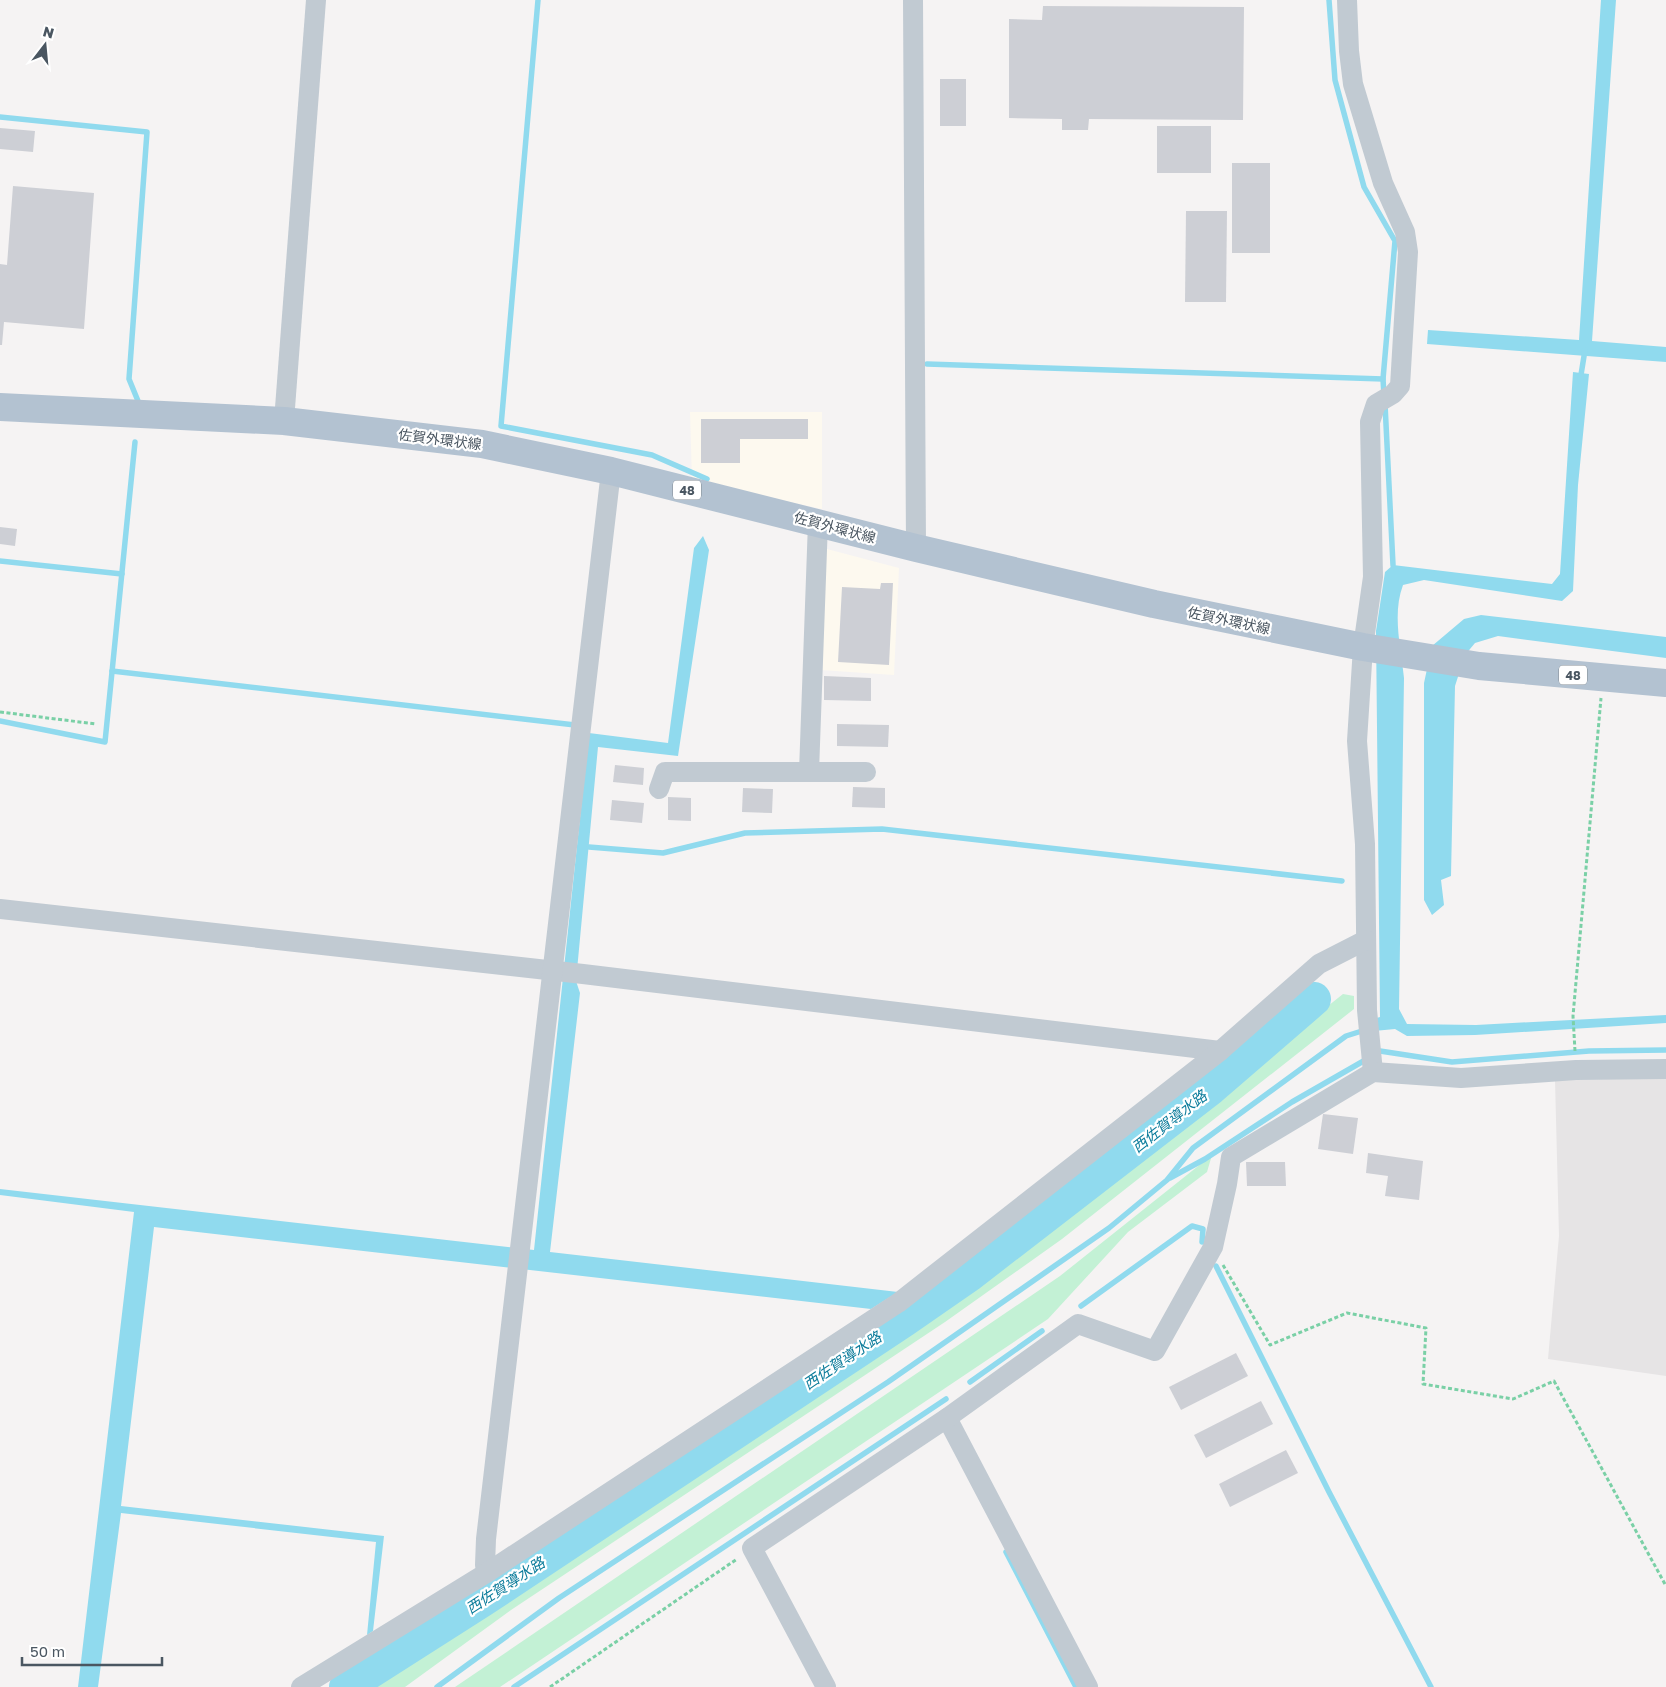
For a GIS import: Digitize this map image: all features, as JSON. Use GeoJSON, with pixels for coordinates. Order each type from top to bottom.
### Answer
{"type":"FeatureCollection","features":[{"type":"Feature","properties":{"kind":"main road","name":"佐賀外環状線"},"geometry":{"type":"LineString","coordinates":[[0,407],[284,421],[482,444],[611,470],[916,548],[1154,604],[1363,647],[1479,666],[1666,683]]}},
{"type":"Feature","properties":{"kind":"street"},"geometry":{"type":"LineString","coordinates":[[284,421],[316,0]]}},
{"type":"Feature","properties":{"kind":"street"},"geometry":{"type":"LineString","coordinates":[[913,0],[916,548]]}},
{"type":"Feature","properties":{"kind":"street"},"geometry":{"type":"LineString","coordinates":[[1347,0],[1349,51],[1353,84],[1384,183],[1405,232],[1408,252],[1400,386],[1385,399],[1370,422],[1373,576],[1363,647],[1357,742],[1365,844],[1367,1010],[1372,1072]]}},
{"type":"Feature","properties":{"kind":"street"},"geometry":{"type":"LineString","coordinates":[[488,1572],[485,1565],[486,1539],[611,470]]}},
{"type":"Feature","properties":{"kind":"street"},"geometry":{"type":"LineString","coordinates":[[809,772],[818,522]]}},
{"type":"Feature","properties":{"kind":"street"},"geometry":{"type":"LineString","coordinates":[[660,789],[664,772],[866,772]]}},
{"type":"Feature","properties":{"kind":"street"},"geometry":{"type":"LineString","coordinates":[[0,909],[553,970],[1220,1051]]}},
{"type":"Feature","properties":{"kind":"street"},"geometry":{"type":"LineString","coordinates":[[301,1687],[488,1572],[898,1303],[1220,1051],[1319,964],[1366,940]]}},
{"type":"Feature","properties":{"kind":"street"},"geometry":{"type":"LineString","coordinates":[[826,1687],[752,1548],[947,1418],[1078,1324],[1155,1351],[1213,1247],[1232,1157],[1372,1072],[1461,1078],[1576,1070],[1666,1069]]}},
{"type":"Feature","properties":{"kind":"street"},"geometry":{"type":"LineString","coordinates":[[947,1418],[1088,1687]]}},
{"type":"Feature","properties":{"kind":"path"},"geometry":{"type":"LineString","coordinates":[[1576,1070],[1572,1016],[1603,678]]}},
{"type":"Feature","properties":{"kind":"path"},"geometry":{"type":"LineString","coordinates":[[0,712],[96,724]]}},
{"type":"Feature","properties":{"kind":"path"},"geometry":{"type":"LineString","coordinates":[[1213,1247],[1270,1345],[1347,1313],[1426,1328],[1423,1384],[1513,1399],[1554,1381],[1666,1586]]}},
{"type":"Feature","properties":{"kind":"path"},"geometry":{"type":"LineString","coordinates":[[550,1687],[752,1548]]}},
{"type":"Feature","properties":{"kind":"shaded area"},"geometry":{"type":"Polygon","coordinates":[[[690,412],[822,412],[822,509],[692,481],[690,412]]]}},
{"type":"Feature","properties":{"kind":"shaded area"},"geometry":{"type":"Polygon","coordinates":[[[808,544],[899,568],[894,675],[806,669],[808,544]]]}},
{"type":"Feature","properties":{"kind":"shaded area"},"geometry":{"type":"Polygon","coordinates":[[[1666,1078],[1666,1376],[1548,1359],[1559,1236],[1555,1080],[1666,1078]]]}},
{"type":"Feature","properties":{"kind":"green space"},"geometry":{"type":"Polygon","coordinates":[[[1343,994],[1354,996],[1354,1009],[1062,1239],[945,1322],[511,1610],[405,1687],[364,1687],[955,1304],[1343,994]]]}},
{"type":"Feature","properties":{"kind":"green space"},"geometry":{"type":"Polygon","coordinates":[[[1212,1155],[1207,1172],[1128,1232],[1048,1319],[500,1687],[455,1687],[1060,1276],[1212,1155]]]}},
{"type":"Feature","properties":{"kind":"water"},"geometry":{"type":"Polygon","coordinates":[[[1601,0],[1616,0],[1592,341],[1666,347],[1666,362],[1427,344],[1428,330],[1579,340],[1601,0]]]}},
{"type":"Feature","properties":{"kind":"water"},"geometry":{"type":"Polygon","coordinates":[[[1573,372],[1589,374],[1578,485],[1573,591],[1562,601],[1424,580],[1403,585],[1398,608],[1398,631],[1404,678],[1399,1009],[1407,1024],[1476,1025],[1666,1015],[1666,1023],[1475,1035],[1407,1036],[1395,1029],[1374,1031],[1373,1019],[1380,1017],[1376,631],[1385,572],[1393,565],[1552,584],[1560,574],[1573,372]]]}},
{"type":"Feature","properties":{"kind":"water"},"geometry":{"type":"Polygon","coordinates":[[[703,536],[709,550],[678,756],[598,747],[576,981],[580,993],[550,1252],[898,1292],[871,1309],[154,1227],[121,1506],[384,1536],[373,1631],[367,1635],[376,1542],[121,1513],[98,1687],[78,1687],[134,1212],[0,1195],[0,1189],[534,1250],[589,733],[668,743],[694,548],[703,536]]]}},
{"type":"Feature","properties":{"kind":"water"},"geometry":{"type":"Polygon","coordinates":[[[1481,615],[1666,637],[1666,658],[1498,636],[1475,643],[1465,655],[1455,686],[1451,876],[1441,880],[1444,905],[1432,915],[1424,900],[1424,683],[1432,646],[1464,619],[1481,615]]]}},
{"type":"Feature","properties":{"kind":"building"},"geometry":{"type":"Polygon","coordinates":[[[1043,6],[1244,7],[1243,120],[1089,119],[1088,130],[1062,130],[1062,119],[1009,118],[1009,19],[1042,20],[1043,6]]]}},
{"type":"Feature","properties":{"kind":"building"},"geometry":{"type":"Polygon","coordinates":[[[940,79],[966,79],[966,126],[940,126],[940,79]]]}},
{"type":"Feature","properties":{"kind":"building"},"geometry":{"type":"Polygon","coordinates":[[[1157,126],[1211,126],[1211,173],[1157,173],[1157,126]]]}},
{"type":"Feature","properties":{"kind":"building"},"geometry":{"type":"Polygon","coordinates":[[[0,128],[35,131],[33,152],[0,149],[0,128]]]}},
{"type":"Feature","properties":{"kind":"building"},"geometry":{"type":"Polygon","coordinates":[[[1232,163],[1270,163],[1270,253],[1232,253],[1232,163]]]}},
{"type":"Feature","properties":{"kind":"building"},"geometry":{"type":"Polygon","coordinates":[[[13,186],[94,193],[84,329],[4,322],[2,345],[0,345],[0,264],[7,265],[13,186]]]}},
{"type":"Feature","properties":{"kind":"building"},"geometry":{"type":"Polygon","coordinates":[[[1186,211],[1227,211],[1226,302],[1185,302],[1186,211]]]}},
{"type":"Feature","properties":{"kind":"building"},"geometry":{"type":"Polygon","coordinates":[[[701,419],[808,419],[808,439],[740,439],[740,463],[701,463],[701,419]]]}},
{"type":"Feature","properties":{"kind":"building"},"geometry":{"type":"Polygon","coordinates":[[[0,527],[17,529],[15,546],[0,544],[0,527]]]}},
{"type":"Feature","properties":{"kind":"building"},"geometry":{"type":"Polygon","coordinates":[[[881,583],[893,583],[889,665],[838,662],[842,587],[880,589],[881,583]]]}},
{"type":"Feature","properties":{"kind":"building"},"geometry":{"type":"Polygon","coordinates":[[[824,676],[871,678],[871,701],[824,700],[824,676]]]}},
{"type":"Feature","properties":{"kind":"building"},"geometry":{"type":"Polygon","coordinates":[[[837,724],[889,725],[888,747],[837,746],[837,724]]]}},
{"type":"Feature","properties":{"kind":"building"},"geometry":{"type":"Polygon","coordinates":[[[615,765],[644,768],[643,785],[613,782],[615,765]]]}},
{"type":"Feature","properties":{"kind":"building"},"geometry":{"type":"Polygon","coordinates":[[[853,787],[885,788],[885,808],[852,807],[853,787]]]}},
{"type":"Feature","properties":{"kind":"building"},"geometry":{"type":"Polygon","coordinates":[[[743,788],[773,789],[772,813],[742,812],[743,788]]]}},
{"type":"Feature","properties":{"kind":"building"},"geometry":{"type":"Polygon","coordinates":[[[668,797],[691,798],[691,821],[668,820],[668,797]]]}},
{"type":"Feature","properties":{"kind":"building"},"geometry":{"type":"Polygon","coordinates":[[[612,800],[644,803],[642,823],[610,820],[612,800]]]}},
{"type":"Feature","properties":{"kind":"building"},"geometry":{"type":"Polygon","coordinates":[[[1323,1114],[1358,1118],[1353,1154],[1318,1149],[1323,1114]]]}},
{"type":"Feature","properties":{"kind":"building"},"geometry":{"type":"Polygon","coordinates":[[[1368,1153],[1423,1161],[1419,1200],[1385,1196],[1388,1176],[1366,1173],[1368,1153]]]}},
{"type":"Feature","properties":{"kind":"building"},"geometry":{"type":"Polygon","coordinates":[[[1246,1162],[1285,1162],[1286,1186],[1247,1186],[1246,1162]]]}},
{"type":"Feature","properties":{"kind":"building"},"geometry":{"type":"Polygon","coordinates":[[[1236,1353],[1248,1376],[1181,1410],[1169,1387],[1236,1353]]]}},
{"type":"Feature","properties":{"kind":"building"},"geometry":{"type":"Polygon","coordinates":[[[1261,1401],[1273,1424],[1206,1458],[1194,1435],[1261,1401]]]}},
{"type":"Feature","properties":{"kind":"building"},"geometry":{"type":"Polygon","coordinates":[[[1286,1450],[1298,1473],[1230,1507],[1219,1484],[1286,1450]]]}},
{"type":"Feature","properties":{"kind":"waterway"},"geometry":{"type":"LineString","coordinates":[[538,0],[501,426],[652,455],[707,479]]}},
{"type":"Feature","properties":{"kind":"waterway"},"geometry":{"type":"LineString","coordinates":[[1329,0],[1335,80],[1364,187],[1395,241],[1383,379],[1384,395]]}},
{"type":"Feature","properties":{"kind":"waterway"},"geometry":{"type":"LineString","coordinates":[[0,117],[147,132],[129,379],[138,401]]}},
{"type":"Feature","properties":{"kind":"waterway"},"geometry":{"type":"LineString","coordinates":[[1580,381],[1585,350]]}},
{"type":"Feature","properties":{"kind":"waterway"},"geometry":{"type":"LineString","coordinates":[[927,364],[1383,379]]}},
{"type":"Feature","properties":{"kind":"waterway"},"geometry":{"type":"LineString","coordinates":[[1385,404],[1393,565]]}},
{"type":"Feature","properties":{"kind":"waterway"},"geometry":{"type":"LineString","coordinates":[[0,721],[105,742],[135,442]]}},
{"type":"Feature","properties":{"kind":"waterway"},"geometry":{"type":"LineString","coordinates":[[0,561],[122,574]]}},
{"type":"Feature","properties":{"kind":"waterway"},"geometry":{"type":"LineString","coordinates":[[112,671],[575,725]]}},
{"type":"Feature","properties":{"kind":"waterway"},"geometry":{"type":"LineString","coordinates":[[589,847],[663,853],[745,833],[882,829],[1342,881]]}},
{"type":"Feature","properties":{"kind":"waterway","name":"西佐賀導水路"},"geometry":{"type":"LineString","coordinates":[[346,1687],[481,1601],[969,1275],[1211,1088],[1314,999]]}},
{"type":"Feature","properties":{"kind":"waterway"},"geometry":{"type":"LineString","coordinates":[[437,1687],[559,1598],[888,1382],[1109,1228],[1167,1180],[1193,1148],[1346,1036],[1365,1030]]}},
{"type":"Feature","properties":{"kind":"waterway"},"geometry":{"type":"LineString","coordinates":[[1375,1054],[1380,1051],[1452,1062],[1589,1051],[1666,1050]]}},
{"type":"Feature","properties":{"kind":"waterway"},"geometry":{"type":"LineString","coordinates":[[1170,1178],[1205,1159],[1292,1102],[1367,1059]]}},
{"type":"Feature","properties":{"kind":"waterway"},"geometry":{"type":"LineString","coordinates":[[1081,1306],[1192,1226],[1203,1229],[1202,1242]]}},
{"type":"Feature","properties":{"kind":"waterway"},"geometry":{"type":"LineString","coordinates":[[1216,1266],[1329,1492],[1431,1687]]}},
{"type":"Feature","properties":{"kind":"waterway"},"geometry":{"type":"LineString","coordinates":[[970,1382],[1042,1331]]}},
{"type":"Feature","properties":{"kind":"waterway"},"geometry":{"type":"LineString","coordinates":[[514,1687],[946,1399]]}},
{"type":"Feature","properties":{"kind":"waterway"},"geometry":{"type":"LineString","coordinates":[[1006,1552],[1076,1687]]}}]}
